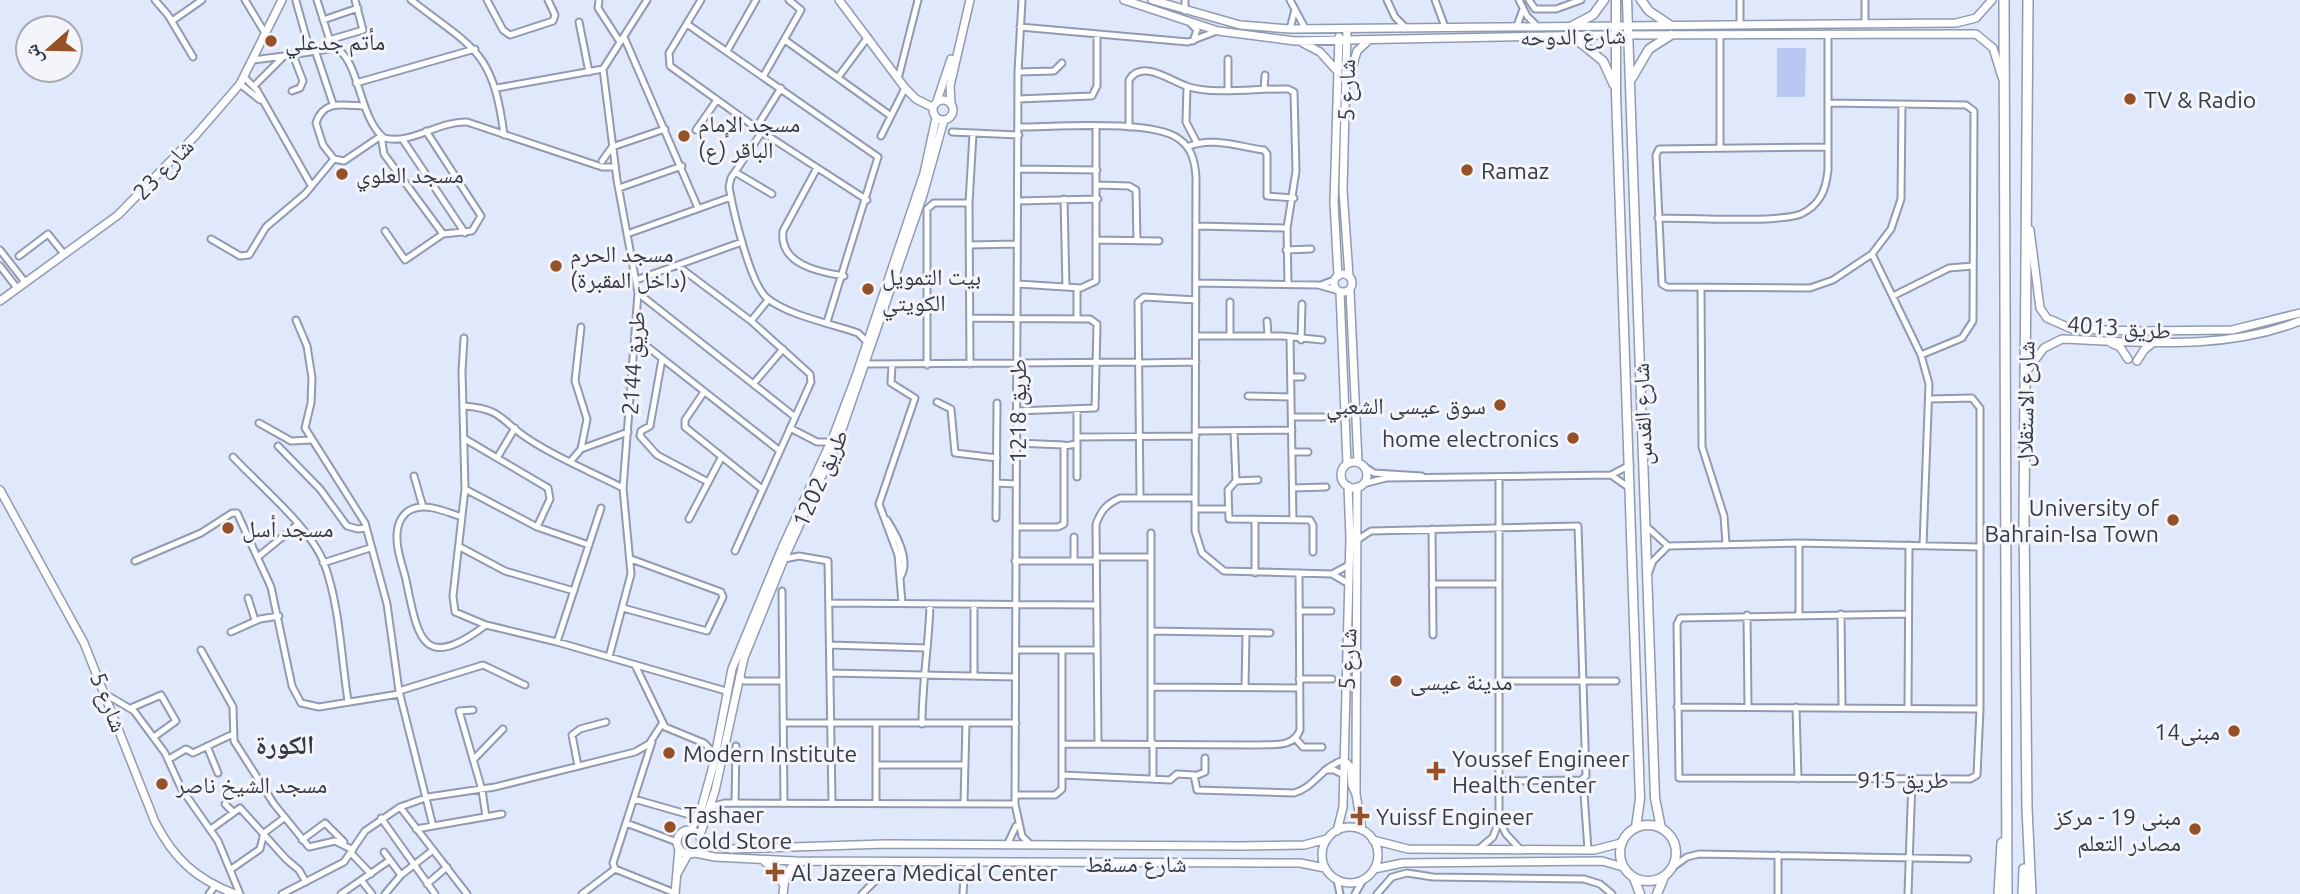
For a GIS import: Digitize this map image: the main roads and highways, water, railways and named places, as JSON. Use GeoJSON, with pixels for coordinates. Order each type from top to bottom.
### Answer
{"type":"FeatureCollection","features":[{"type":"Feature","properties":{"kind":"main road"},"geometry":{"type":"LineString","coordinates":[[1572,26],[1592,15],[1604,0]]}},
{"type":"Feature","properties":{"kind":"main road","name":"شارع القدس"},"geometry":{"type":"LineString","coordinates":[[1616,0],[1616,91],[1640,799],[1636,827]]}},
{"type":"Feature","properties":{"kind":"main road","name":"شارع القدس"},"geometry":{"type":"LineString","coordinates":[[1627,0],[1632,78],[1655,798],[1661,828]]}},
{"type":"Feature","properties":{"kind":"main road"},"geometry":{"type":"LineString","coordinates":[[1641,0],[1649,11],[1670,24]]}},
{"type":"Feature","properties":{"kind":"main road","name":"شارع الاستقلال"},"geometry":{"type":"LineString","coordinates":[[2004,0],[2002,77],[2007,758]]}},
{"type":"Feature","properties":{"kind":"main road","name":"شارع الاستقلال"},"geometry":{"type":"LineString","coordinates":[[2027,808],[2024,519],[2028,0]]}},
{"type":"Feature","properties":{"kind":"main road"},"geometry":{"type":"LineString","coordinates":[[1572,36],[1603,61],[1616,91]]}},
{"type":"Feature","properties":{"kind":"main road"},"geometry":{"type":"LineString","coordinates":[[1632,78],[1649,50],[1671,36]]}},
{"type":"Feature","properties":{"kind":"main road"},"geometry":{"type":"LineString","coordinates":[[1999,894],[2007,758]]}},
{"type":"Feature","properties":{"kind":"main road"},"geometry":{"type":"LineString","coordinates":[[2007,758],[2007,894]]}},
{"type":"Feature","properties":{"kind":"main road"},"geometry":{"type":"LineString","coordinates":[[2023,894],[2027,808]]}},
{"type":"Feature","properties":{"kind":"main road"},"geometry":{"type":"LineString","coordinates":[[2027,808],[2031,894]]}},
{"type":"Feature","properties":{"kind":"main road"},"geometry":{"type":"LineString","coordinates":[[1640,894],[1634,878],[1623,867],[1620,855],[1622,843],[1636,827],[1661,828],[1675,845],[1673,867],[1664,876],[1657,894]]}},
{"type":"Feature","properties":{"kind":"main road"},"geometry":{"type":"LineString","coordinates":[[1634,878],[1646,881],[1664,876]]}},
{"type":"Feature","properties":{"kind":"place","name":"مأتم جدعلي"},"geometry":{"type":"Point","coordinates":[271,41]}},
{"type":"Feature","properties":{"kind":"place","name":"TV & Radio"},"geometry":{"type":"Point","coordinates":[2130,99]}},
{"type":"Feature","properties":{"kind":"place","name":"مسجد الإمام الباقر (ع)"},"geometry":{"type":"Point","coordinates":[684,136]}},
{"type":"Feature","properties":{"kind":"place","name":"Ramaz"},"geometry":{"type":"Point","coordinates":[1467,170]}},
{"type":"Feature","properties":{"kind":"place","name":"مسجد العلوي"},"geometry":{"type":"Point","coordinates":[342,174]}},
{"type":"Feature","properties":{"kind":"place","name":"مسجد الحرم (داخل المقبرة)"},"geometry":{"type":"Point","coordinates":[556,266]}},
{"type":"Feature","properties":{"kind":"place","name":"بيت التمويل الكويتي"},"geometry":{"type":"Point","coordinates":[868,289]}},
{"type":"Feature","properties":{"kind":"place","name":"سوق عيسى الشعبي"},"geometry":{"type":"Point","coordinates":[1500,405]}},
{"type":"Feature","properties":{"kind":"place","name":"home electronics"},"geometry":{"type":"Point","coordinates":[1573,438]}},
{"type":"Feature","properties":{"kind":"place","name":"University of Bahrain-Isa Town"},"geometry":{"type":"Point","coordinates":[2173,520]}},
{"type":"Feature","properties":{"kind":"place","name":"مسجد أسل"},"geometry":{"type":"Point","coordinates":[228,528]}},
{"type":"Feature","properties":{"kind":"place","name":"مدينة عيسى"},"geometry":{"type":"Point","coordinates":[1396,681]}},
{"type":"Feature","properties":{"kind":"place","name":"مبنى14"},"geometry":{"type":"Point","coordinates":[2234,731]}},
{"type":"Feature","properties":{"kind":"place","name":"Modern Institute"},"geometry":{"type":"Point","coordinates":[669,753]}},
{"type":"Feature","properties":{"kind":"place","name":"Youssef Engineer Health Center"},"geometry":{"type":"Point","coordinates":[1436,771]}},
{"type":"Feature","properties":{"kind":"place","name":"مسجد الشيخ ناصر"},"geometry":{"type":"Point","coordinates":[162,784]}},
{"type":"Feature","properties":{"kind":"place","name":"Yuissf Engineer"},"geometry":{"type":"Point","coordinates":[1360,816]}},
{"type":"Feature","properties":{"kind":"place","name":"Tashaer Cold Store"},"geometry":{"type":"Point","coordinates":[670,827]}},
{"type":"Feature","properties":{"kind":"place","name":"مبنى 19 - مركز مصادر التعلم"},"geometry":{"type":"Point","coordinates":[2195,829]}},
{"type":"Feature","properties":{"kind":"place","name":"Al Jazeera Medical Center"},"geometry":{"type":"Point","coordinates":[775,872]}},
{"type":"Feature","properties":{"kind":"district","name":"الكورة"},"geometry":{"type":"Point","coordinates":[285,744]}}]}
